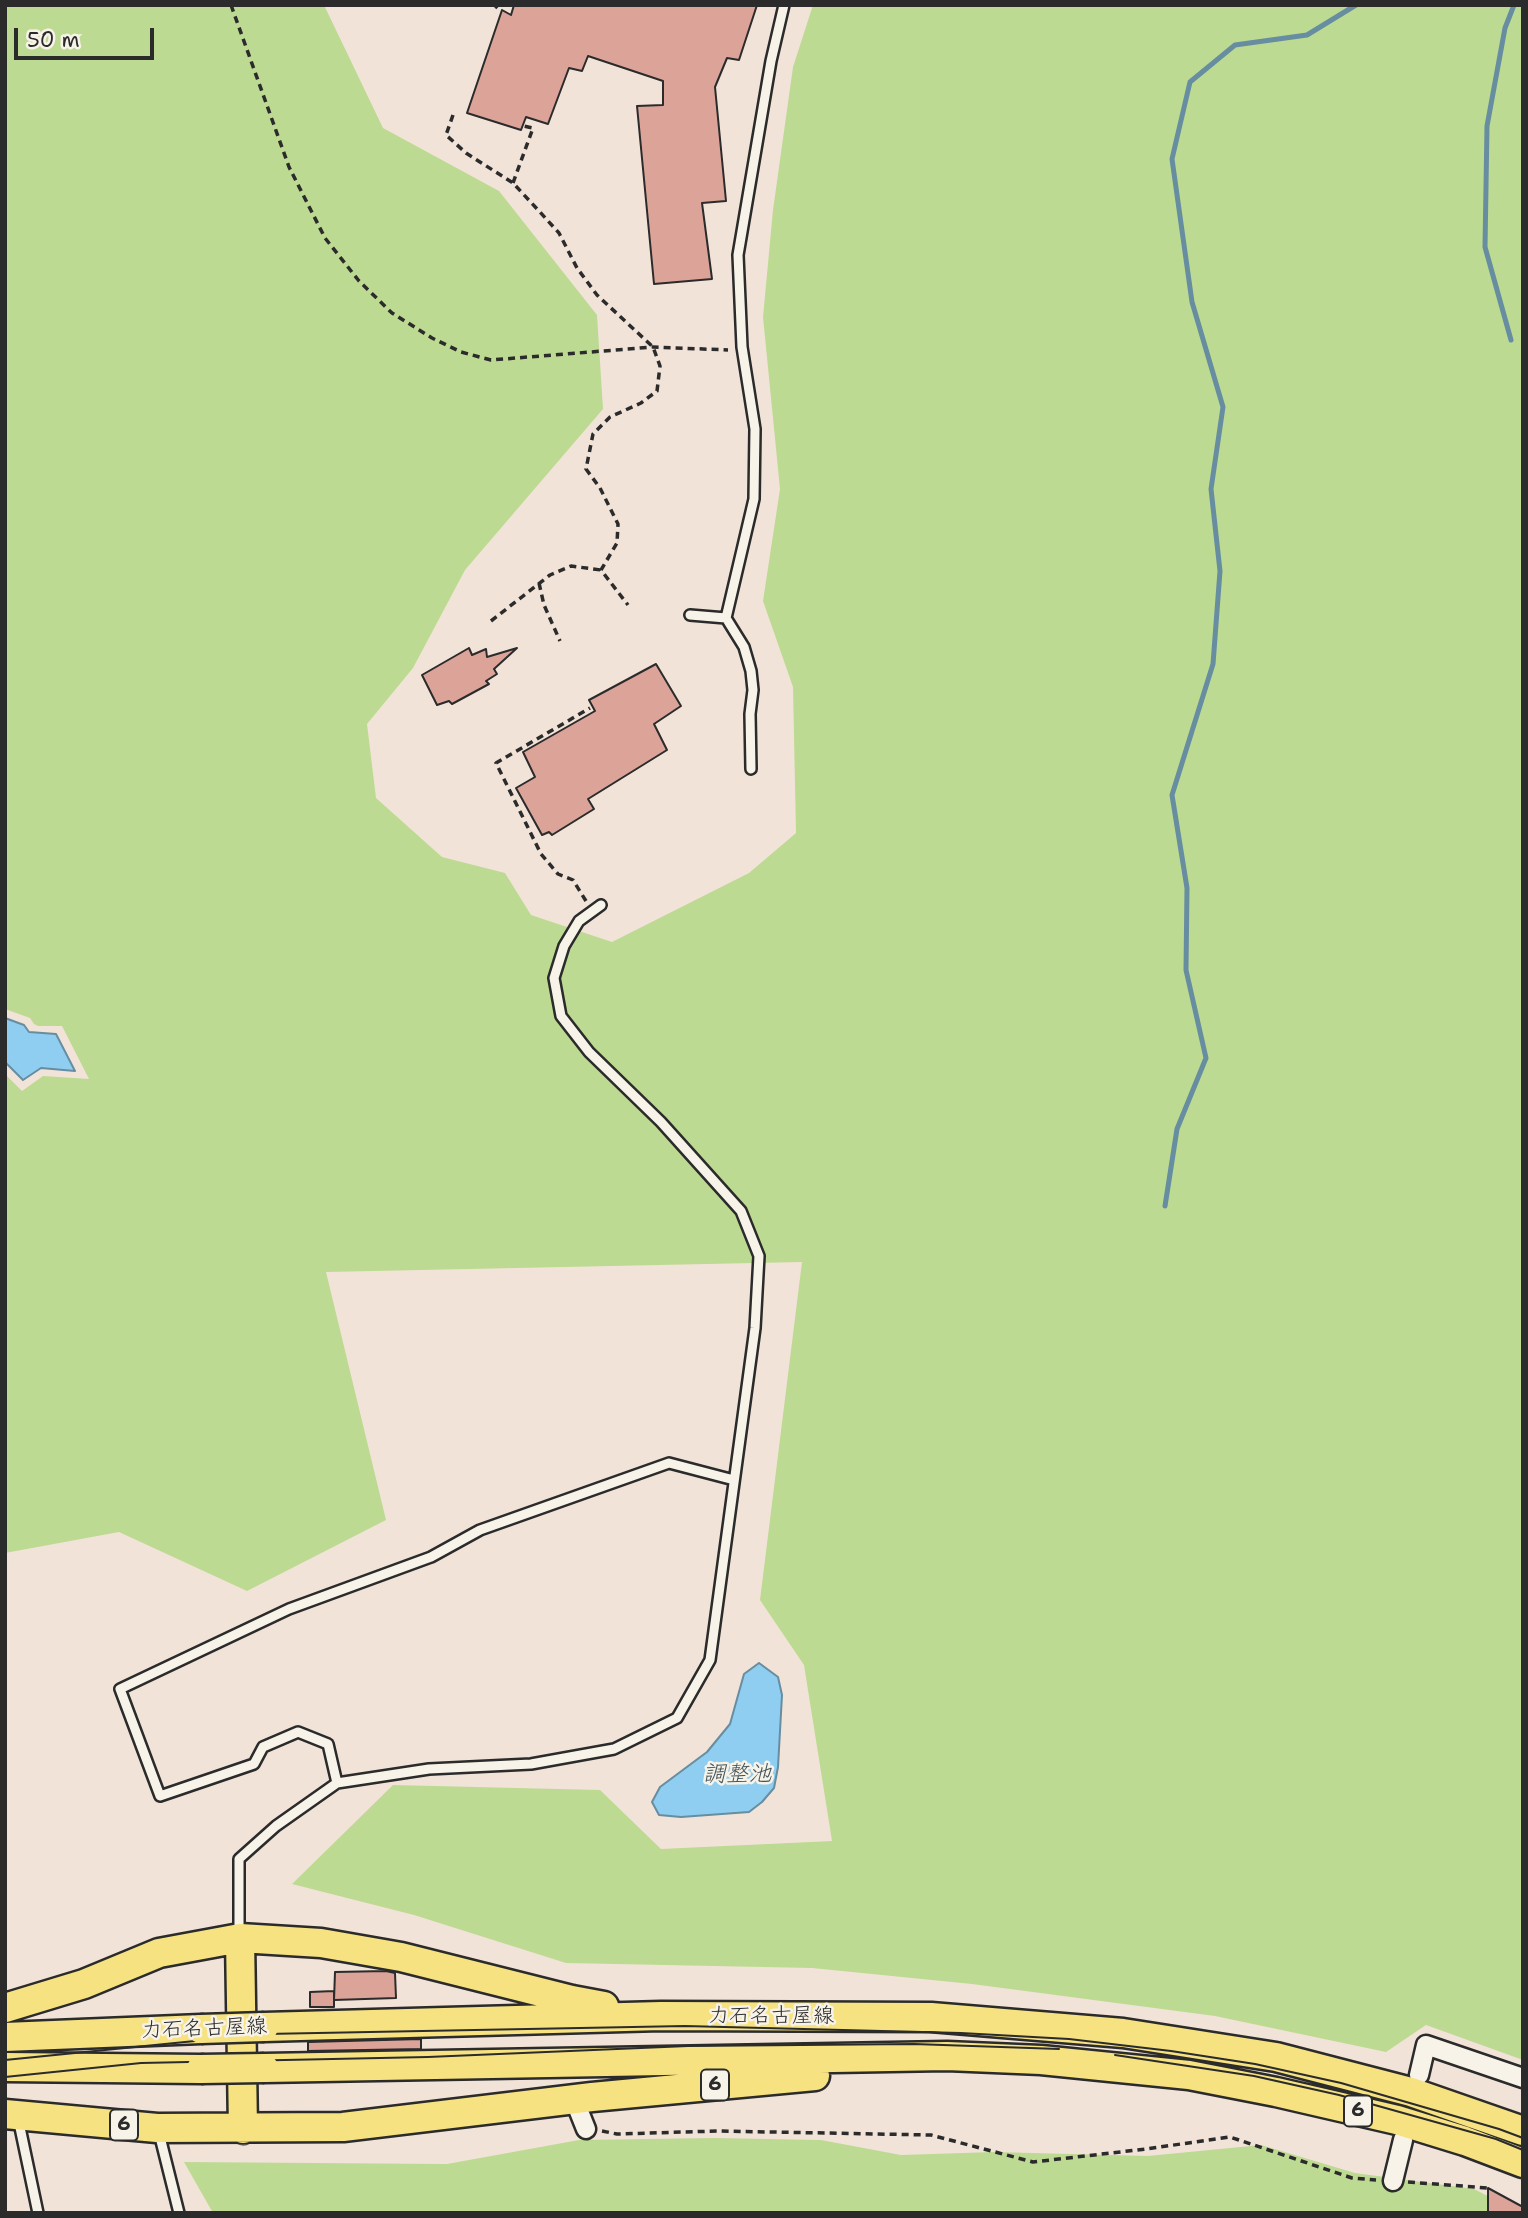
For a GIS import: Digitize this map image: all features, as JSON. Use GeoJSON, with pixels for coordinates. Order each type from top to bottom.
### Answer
{"type":"FeatureCollection","features":[{"type":"Feature","properties":{"kind":"main road","name":"6"},"geometry":{"type":"LineString","coordinates":[[5,2008],[84,1984],[159,1954],[240,1938],[321,1943],[401,1957],[572,2000],[661,2016]]}},
{"type":"Feature","properties":{"kind":"main road"},"geometry":{"type":"LineString","coordinates":[[240,1938],[243,2129]]}},
{"type":"Feature","properties":{"kind":"main road","name":"力石名古屋線"},"geometry":{"type":"LineString","coordinates":[[5,2037],[661,2016],[930,2017],[1123,2033],[1276,2057],[1411,2092],[1523,2131]]}},
{"type":"Feature","properties":{"kind":"main road","name":"力石名古屋線"},"geometry":{"type":"LineString","coordinates":[[5,2067],[264,2068],[947,2056],[1041,2060],[1189,2075],[1276,2092],[1397,2120],[1523,2163]]}},
{"type":"Feature","properties":{"kind":"main road","name":"6"},"geometry":{"type":"LineString","coordinates":[[12,2115],[158,2128],[343,2127],[574,2099],[846,2073],[914,2069],[1189,2075]]}},
{"type":"Feature","properties":{"kind":"street"},"geometry":{"type":"LineString","coordinates":[[1419,2074],[1426,2045],[1523,2078]]}},
{"type":"Feature","properties":{"kind":"street"},"geometry":{"type":"LineString","coordinates":[[574,2099],[586,2129]]}},
{"type":"Feature","properties":{"kind":"street"},"geometry":{"type":"LineString","coordinates":[[1393,2181],[1403,2140]]}},
{"type":"Feature","properties":{"kind":"lane"},"geometry":{"type":"LineString","coordinates":[[751,769],[751,670],[744,647],[726,618],[754,499],[755,429],[742,347],[738,255],[771,61],[784,5]]}},
{"type":"Feature","properties":{"kind":"lane"},"geometry":{"type":"LineString","coordinates":[[690,615],[726,618]]}},
{"type":"Feature","properties":{"kind":"lane"},"geometry":{"type":"LineString","coordinates":[[240,1938],[239,1859],[276,1826],[337,1783],[429,1769],[531,1764],[614,1749],[677,1718],[710,1660],[755,1328],[759,1256],[741,1211],[661,1122],[589,1052],[561,1016],[554,978],[564,946],[579,921],[601,905]]}},
{"type":"Feature","properties":{"kind":"lane"},"geometry":{"type":"LineString","coordinates":[[337,1783],[328,1744],[298,1732],[263,1747],[254,1764],[160,1796],[120,1689],[289,1609],[431,1558],[480,1530],[669,1463],[734,1480]]}},
{"type":"Feature","properties":{"kind":"lane"},"geometry":{"type":"LineString","coordinates":[[12,2115],[38,2213]]}},
{"type":"Feature","properties":{"kind":"lane"},"geometry":{"type":"LineString","coordinates":[[158,2128],[179,2213]]}},
{"type":"Feature","properties":{"kind":"path"},"geometry":{"type":"LineString","coordinates":[[232,5],[289,167],[325,238],[359,281],[392,313],[461,352],[491,360],[653,347],[728,350]]}},
{"type":"Feature","properties":{"kind":"path"},"geometry":{"type":"LineString","coordinates":[[453,115],[446,135],[466,153],[513,183],[559,233],[576,268],[597,295],[653,347],[660,366],[657,391],[641,403],[610,417],[593,434],[586,469],[600,488],[618,524],[617,543],[601,570]]}},
{"type":"Feature","properties":{"kind":"path"},"geometry":{"type":"LineString","coordinates":[[513,183],[533,128],[523,126]]}},
{"type":"Feature","properties":{"kind":"path"},"geometry":{"type":"LineString","coordinates":[[491,621],[550,575],[571,566],[601,570],[628,605]]}},
{"type":"Feature","properties":{"kind":"path"},"geometry":{"type":"LineString","coordinates":[[539,583],[544,605],[559,641]]}},
{"type":"Feature","properties":{"kind":"path"},"geometry":{"type":"LineString","coordinates":[[586,901],[573,880],[558,874],[541,854],[496,763],[590,708]]}},
{"type":"Feature","properties":{"kind":"path"},"geometry":{"type":"LineString","coordinates":[[586,2129],[617,2134],[731,2131],[930,2135],[1032,2162],[1146,2150],[1230,2137],[1352,2178],[1489,2188]]}},
{"type":"Feature","properties":{"kind":"green space"},"geometry":{"type":"Polygon","coordinates":[[[5,5],[324,5],[383,128],[499,191],[597,315],[603,409],[465,570],[413,668],[367,724],[376,798],[442,857],[505,873],[531,915],[612,942],[749,873],[796,833],[793,687],[763,601],[780,489],[763,317],[773,210],[793,67],[813,5],[1523,5],[1523,2060],[1426,2025],[1386,2052],[1215,2016],[972,1984],[812,1968],[566,1963],[414,1915],[292,1884],[393,1785],[600,1790],[661,1849],[832,1841],[804,1665],[760,1600],[802,1262],[326,1272],[386,1520],[247,1591],[119,1532],[5,1553],[5,1074],[22,1091],[43,1076],[89,1079],[62,1026],[38,1026],[30,1018],[5,1009],[5,5]]]}},
{"type":"Feature","properties":{"kind":"green space"},"geometry":{"type":"Polygon","coordinates":[[[579,2140],[821,2140],[901,2155],[994,2152],[1148,2156],[1261,2145],[1355,2173],[1474,2189],[1521,2213],[213,2213],[184,2162],[447,2164],[579,2140]]]}},
{"type":"Feature","properties":{"kind":"water"},"geometry":{"type":"Polygon","coordinates":[[[5,1018],[24,1025],[29,1032],[56,1034],[75,1071],[41,1068],[23,1080],[5,1062],[5,1018]]]}},
{"type":"Feature","properties":{"kind":"water","name":"調整池"},"geometry":{"type":"Polygon","coordinates":[[[759,1663],[778,1677],[782,1695],[778,1767],[774,1788],[749,1812],[681,1817],[659,1815],[652,1802],[660,1787],[707,1752],[730,1724],[744,1674],[759,1663]]]}},
{"type":"Feature","properties":{"kind":"building"},"geometry":{"type":"Polygon","coordinates":[[[514,5],[757,5],[739,60],[727,58],[715,87],[726,201],[702,203],[712,279],[654,284],[637,106],[663,105],[663,81],[588,56],[582,71],[569,68],[548,124],[526,117],[521,130],[467,113],[502,10],[511,15],[514,5]]]}},
{"type":"Feature","properties":{"kind":"building"},"geometry":{"type":"Polygon","coordinates":[[[469,648],[472,655],[486,649],[487,657],[517,648],[494,669],[497,674],[486,681],[489,684],[452,704],[449,701],[437,705],[422,675],[469,648]]]}},
{"type":"Feature","properties":{"kind":"building"},"geometry":{"type":"Polygon","coordinates":[[[656,664],[681,706],[654,724],[667,750],[588,799],[594,809],[552,835],[549,832],[542,835],[516,788],[535,777],[523,752],[595,711],[589,700],[656,664]]]}},
{"type":"Feature","properties":{"kind":"building"},"geometry":{"type":"Polygon","coordinates":[[[335,1972],[395,1973],[396,1998],[334,2000],[335,1972]]]}},
{"type":"Feature","properties":{"kind":"building"},"geometry":{"type":"Polygon","coordinates":[[[334,1991],[334,2007],[310,2007],[310,1992],[334,1991]]]}},
{"type":"Feature","properties":{"kind":"building"},"geometry":{"type":"Polygon","coordinates":[[[421,2039],[421,2049],[308,2051],[308,2042],[421,2039]]]}},
{"type":"Feature","properties":{"kind":"building"},"geometry":{"type":"Polygon","coordinates":[[[1488,2188],[1523,2207],[1523,2213],[1488,2213],[1488,2188]]]}},
{"type":"Feature","properties":{"kind":"waterway"},"geometry":{"type":"LineString","coordinates":[[1165,1206],[1177,1129],[1206,1058],[1186,970],[1187,888],[1172,795],[1213,664],[1220,571],[1211,489],[1223,407],[1192,302],[1172,159],[1190,82],[1235,45],[1307,35],[1356,5]]}},
{"type":"Feature","properties":{"kind":"waterway"},"geometry":{"type":"LineString","coordinates":[[1511,340],[1485,247],[1487,126],[1505,28],[1514,5]]}},
{"type":"Feature","properties":{"kind":"tram line"},"geometry":{"type":"LineString","coordinates":[[5,2060],[265,2034],[685,2026],[961,2033],[1069,2039],[1255,2064],[1341,2083],[1523,2138]]}},
{"type":"Feature","properties":{"kind":"tram line"},"geometry":{"type":"LineString","coordinates":[[5,2077],[141,2063],[428,2057],[688,2046],[914,2044],[1059,2049]]}},
{"type":"Feature","properties":{"kind":"tram line"},"geometry":{"type":"LineString","coordinates":[[1115,2055],[1254,2076],[1339,2095],[1496,2139],[1523,2150]]}}]}
